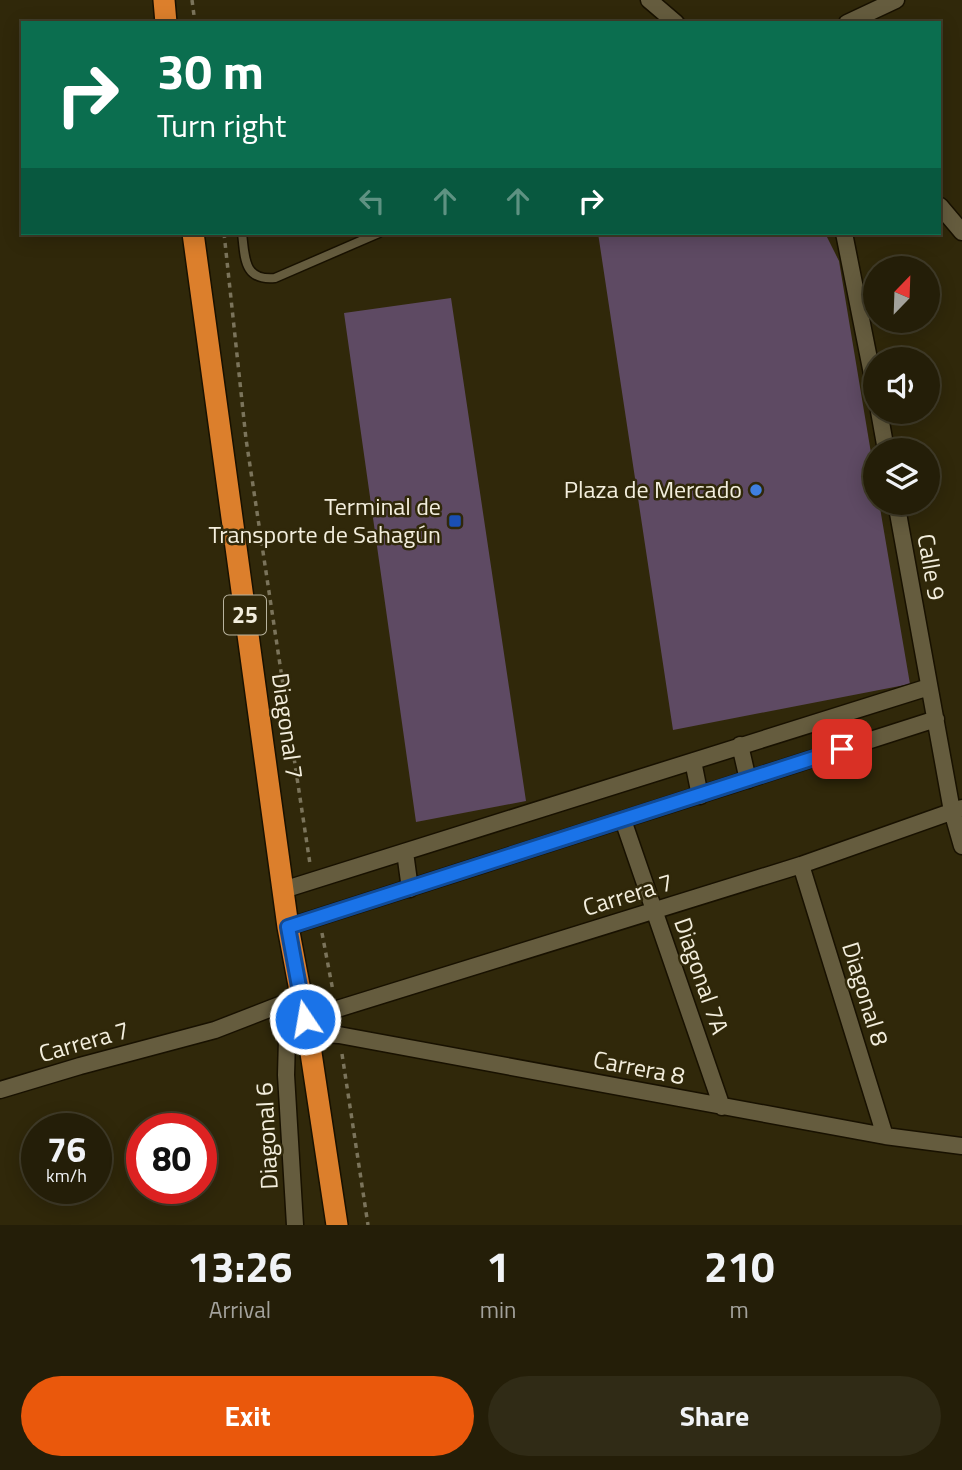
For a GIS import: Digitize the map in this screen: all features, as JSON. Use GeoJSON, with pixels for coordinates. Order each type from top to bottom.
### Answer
{"type":"FeatureCollection","features":[{"type":"Feature","properties":{"kind":"highway"},"geometry":{"type":"LineString","coordinates":[[164,0],[166,21]]}},
{"type":"Feature","properties":{"kind":"highway","name":"Diagonal 7"},"geometry":{"type":"LineString","coordinates":[[193,235],[288,927],[294,1000],[307,1026],[337,1225]]}},
{"type":"Feature","properties":{"kind":"street"},"geometry":{"type":"LineString","coordinates":[[649,0],[674,21]]}},
{"type":"Feature","properties":{"kind":"street"},"geometry":{"type":"LineString","coordinates":[[851,21],[896,0]]}},
{"type":"Feature","properties":{"kind":"street"},"geometry":{"type":"LineString","coordinates":[[941,207],[962,232]]}},
{"type":"Feature","properties":{"kind":"street"},"geometry":{"type":"LineString","coordinates":[[844,235],[867,347]]}},
{"type":"Feature","properties":{"kind":"street","name":"Calle 9"},"geometry":{"type":"LineString","coordinates":[[898,515],[929,687],[957,810],[962,846]]}},
{"type":"Feature","properties":{"kind":"street"},"geometry":{"type":"LineString","coordinates":[[283,890],[929,687]]}},
{"type":"Feature","properties":{"kind":"street"},"geometry":{"type":"LineString","coordinates":[[288,927],[936,719]]}},
{"type":"Feature","properties":{"kind":"street"},"geometry":{"type":"LineString","coordinates":[[740,745],[748,780]]}},
{"type":"Feature","properties":{"kind":"street"},"geometry":{"type":"LineString","coordinates":[[693,761],[700,796]]}},
{"type":"Feature","properties":{"kind":"street","name":"Carrera 7"},"geometry":{"type":"LineString","coordinates":[[307,1026],[337,1009],[801,865],[957,810]]}},
{"type":"Feature","properties":{"kind":"street","name":"Diagonal 7A"},"geometry":{"type":"LineString","coordinates":[[623,820],[722,1107]]}},
{"type":"Feature","properties":{"kind":"street"},"geometry":{"type":"LineString","coordinates":[[405,852],[410,888]]}},
{"type":"Feature","properties":{"kind":"street","name":"Diagonal 8"},"geometry":{"type":"LineString","coordinates":[[801,865],[885,1136]]}},
{"type":"Feature","properties":{"kind":"street","name":"Carrera 7"},"geometry":{"type":"LineString","coordinates":[[0,1090],[215,1030],[294,1000]]}},
{"type":"Feature","properties":{"kind":"street","name":"Diagonal 6"},"geometry":{"type":"LineString","coordinates":[[294,1000],[286,1075],[295,1225]]}},
{"type":"Feature","properties":{"kind":"street","name":"Carrera 8"},"geometry":{"type":"LineString","coordinates":[[307,1026],[340,1035],[722,1107],[885,1136],[962,1146]]}},
{"type":"Feature","properties":{"kind":"lane"},"geometry":{"type":"LineString","coordinates":[[242,235],[245,262],[252,273],[263,279],[275,278],[374,235]]}},
{"type":"Feature","properties":{"kind":"path"},"geometry":{"type":"LineString","coordinates":[[192,0],[195,21]]}},
{"type":"Feature","properties":{"kind":"path"},"geometry":{"type":"LineString","coordinates":[[224,235],[246,439],[313,881]]}},
{"type":"Feature","properties":{"kind":"path"},"geometry":{"type":"LineString","coordinates":[[319,918],[337,1009]]}},
{"type":"Feature","properties":{"kind":"path"},"geometry":{"type":"LineString","coordinates":[[340,1035],[368,1225]]}},
{"type":"Feature","properties":{"kind":"building","name":"Plaza de Mercado"},"geometry":{"type":"Polygon","coordinates":[[[598,235],[826,235],[839,261],[863,405],[863,424],[866,424],[868,438],[863,438],[863,515],[881,515],[910,684],[673,730],[598,235]]]}},
{"type":"Feature","properties":{"kind":"building"},"geometry":{"type":"Polygon","coordinates":[[[451,298],[526,801],[416,822],[344,313],[451,298]]]}},
{"type":"Feature","properties":{"kind":"place","name":"Plaza de Mercado"},"geometry":{"type":"Point","coordinates":[756,490]}},
{"type":"Feature","properties":{"kind":"place","name":"Terminal de Transporte de Sahagún"},"geometry":{"type":"Point","coordinates":[455,521]}},
{"type":"Feature","properties":{"kind":"route"},"geometry":{"type":"LineString","coordinates":[[305,1019],[288,927],[842,749]]}}]}
